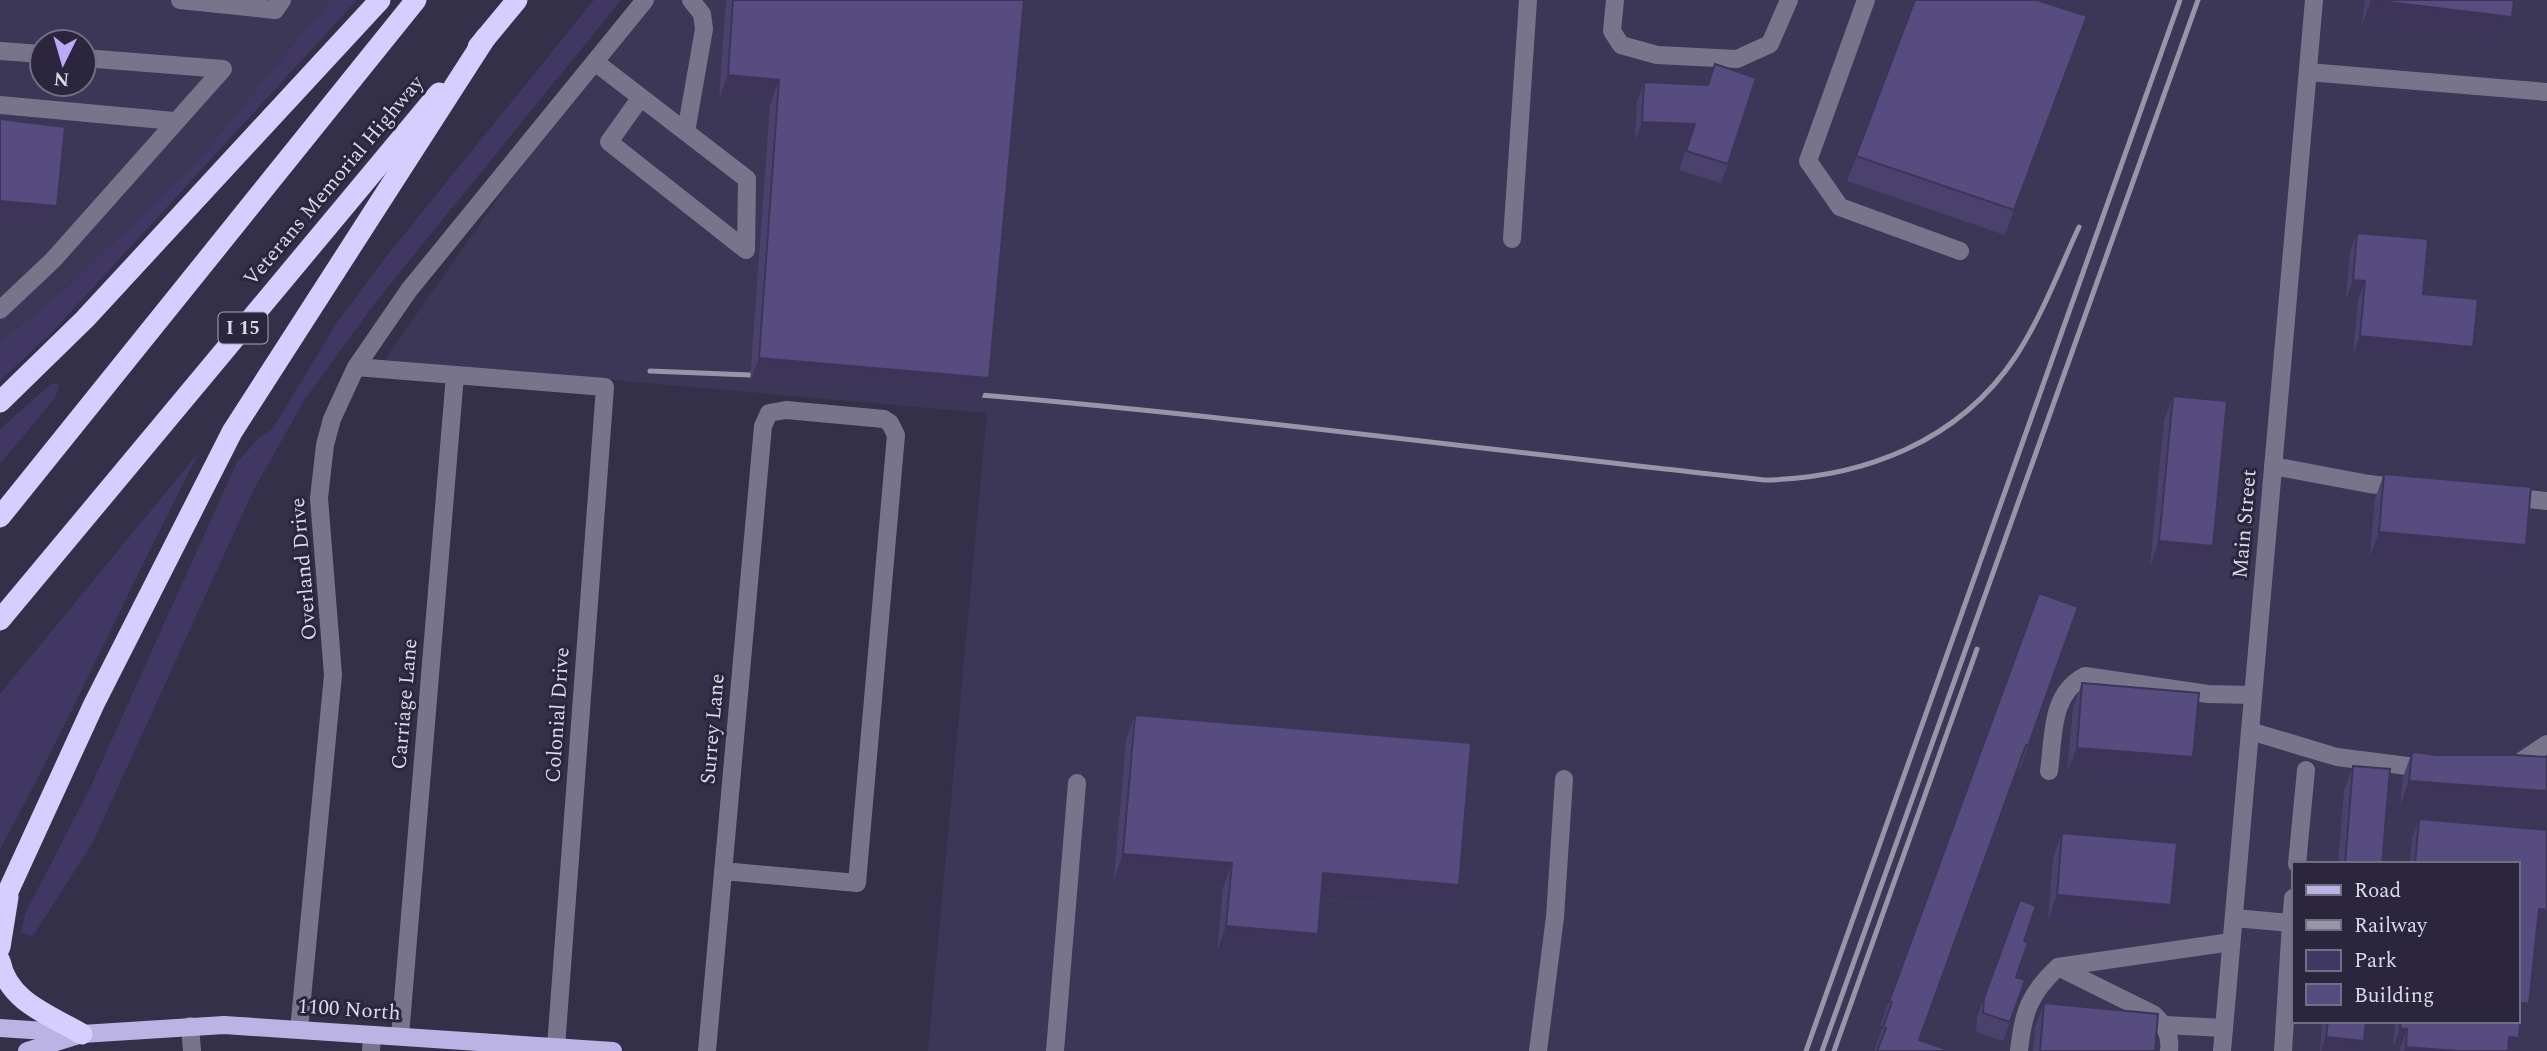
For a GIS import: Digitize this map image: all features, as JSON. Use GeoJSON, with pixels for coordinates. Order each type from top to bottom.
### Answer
{"type":"FeatureCollection","features":[{"type":"Feature","properties":{"kind":"highway"},"geometry":{"type":"LineString","coordinates":[[0,402],[76,328],[380,0]]}},
{"type":"Feature","properties":{"kind":"highway"},"geometry":{"type":"LineString","coordinates":[[0,517],[416,0]]}},
{"type":"Feature","properties":{"kind":"highway","name":"Veterans Memorial Highway"},"geometry":{"type":"LineString","coordinates":[[0,620],[517,0]]}},
{"type":"Feature","properties":{"kind":"highway"},"geometry":{"type":"LineString","coordinates":[[0,909],[5,893],[94,704],[232,432],[486,37]]}},
{"type":"Feature","properties":{"kind":"highway"},"geometry":{"type":"LineString","coordinates":[[0,947],[5,893]]}},
{"type":"Feature","properties":{"kind":"highway"},"geometry":{"type":"LineString","coordinates":[[0,961],[5,978],[23,1000],[82,1034]]}},
{"type":"Feature","properties":{"kind":"main road","name":"1100 North"},"geometry":{"type":"LineString","coordinates":[[0,1028],[82,1034],[190,1026],[299,1030],[372,1043],[400,1036],[613,1051]]}},
{"type":"Feature","properties":{"kind":"main road","name":"1100 North"},"geometry":{"type":"LineString","coordinates":[[27,1051],[82,1034]]}},
{"type":"Feature","properties":{"kind":"street"},"geometry":{"type":"LineString","coordinates":[[180,0],[275,10],[282,0]]}},
{"type":"Feature","properties":{"kind":"street","name":"Overland Drive"},"geometry":{"type":"LineString","coordinates":[[299,1030],[333,675],[332,631],[320,525],[321,471],[332,419],[356,367],[408,290],[645,0]]}},
{"type":"Feature","properties":{"kind":"street"},"geometry":{"type":"LineString","coordinates":[[686,132],[705,29],[702,13],[691,0]]}},
{"type":"Feature","properties":{"kind":"street"},"geometry":{"type":"LineString","coordinates":[[1512,239],[1528,0]]}},
{"type":"Feature","properties":{"kind":"street"},"geometry":{"type":"LineString","coordinates":[[1615,0],[1612,32],[1621,46],[1657,55],[1738,59],[1770,44],[1789,0]]}},
{"type":"Feature","properties":{"kind":"street"},"geometry":{"type":"LineString","coordinates":[[1866,0],[1808,161],[1840,207],[1960,251]]}},
{"type":"Feature","properties":{"kind":"street","name":"Main Street"},"geometry":{"type":"LineString","coordinates":[[2222,1051],[2314,0]]}},
{"type":"Feature","properties":{"kind":"street"},"geometry":{"type":"LineString","coordinates":[[0,51],[28,53]]}},
{"type":"Feature","properties":{"kind":"street"},"geometry":{"type":"LineString","coordinates":[[0,310],[53,260],[223,69],[98,59]]}},
{"type":"Feature","properties":{"kind":"street"},"geometry":{"type":"LineString","coordinates":[[595,62],[641,97],[747,179],[746,250],[609,142],[641,97]]}},
{"type":"Feature","properties":{"kind":"street"},"geometry":{"type":"LineString","coordinates":[[2308,72],[2547,92]]}},
{"type":"Feature","properties":{"kind":"street"},"geometry":{"type":"LineString","coordinates":[[0,105],[174,121]]}},
{"type":"Feature","properties":{"kind":"street"},"geometry":{"type":"LineString","coordinates":[[356,367],[455,375]]}},
{"type":"Feature","properties":{"kind":"street","name":"Colonial Drive"},"geometry":{"type":"LineString","coordinates":[[455,375],[605,387],[555,1047]]}},
{"type":"Feature","properties":{"kind":"street","name":"Carriage Lane"},"geometry":{"type":"LineString","coordinates":[[400,1036],[455,375]]}},
{"type":"Feature","properties":{"kind":"street","name":"Surrey Lane"},"geometry":{"type":"LineString","coordinates":[[707,1051],[723,871],[763,426],[769,413],[786,410],[875,418],[890,423],[896,435],[857,883],[723,871]]}},
{"type":"Feature","properties":{"kind":"street"},"geometry":{"type":"LineString","coordinates":[[2273,466],[2369,485],[2424,489]]}},
{"type":"Feature","properties":{"kind":"street"},"geometry":{"type":"LineString","coordinates":[[2492,496],[2547,501]]}},
{"type":"Feature","properties":{"kind":"street"},"geometry":{"type":"LineString","coordinates":[[2049,771],[2059,700],[2071,684],[2085,676],[2208,694],[2253,695]]}},
{"type":"Feature","properties":{"kind":"street"},"geometry":{"type":"LineString","coordinates":[[2250,730],[2337,757],[2428,769],[2456,769]]}},
{"type":"Feature","properties":{"kind":"street"},"geometry":{"type":"LineString","coordinates":[[2497,768],[2511,768],[2547,744]]}},
{"type":"Feature","properties":{"kind":"street"},"geometry":{"type":"LineString","coordinates":[[2297,862],[2306,770]]}},
{"type":"Feature","properties":{"kind":"street"},"geometry":{"type":"LineString","coordinates":[[1538,1051],[1555,917],[1564,779]]}},
{"type":"Feature","properties":{"kind":"street"},"geometry":{"type":"LineString","coordinates":[[1055,1051],[1077,783]]}},
{"type":"Feature","properties":{"kind":"street"},"geometry":{"type":"LineString","coordinates":[[2283,1051],[2292,910]]}},
{"type":"Feature","properties":{"kind":"street"},"geometry":{"type":"LineString","coordinates":[[2234,918],[2291,923]]}},
{"type":"Feature","properties":{"kind":"street"},"geometry":{"type":"LineString","coordinates":[[2019,1051],[2023,1019],[2038,986],[2059,967],[2231,942]]}},
{"type":"Feature","properties":{"kind":"street"},"geometry":{"type":"LineString","coordinates":[[2059,967],[2153,1014],[2165,1025],[2170,1040],[2169,1051]]}},
{"type":"Feature","properties":{"kind":"street"},"geometry":{"type":"LineString","coordinates":[[2165,1025],[2224,1028]]}},
{"type":"Feature","properties":{"kind":"street"},"geometry":{"type":"LineString","coordinates":[[190,1026],[192,1051]]}},
{"type":"Feature","properties":{"kind":"shaded area"},"geometry":{"type":"Polygon","coordinates":[[[0,0],[330,0],[196,163],[64,290],[0,342],[0,0]]]}},
{"type":"Feature","properties":{"kind":"shaded area"},"geometry":{"type":"Polygon","coordinates":[[[638,0],[2547,0],[2547,1051],[928,1051],[987,413],[387,360],[387,356],[638,0]]]}},
{"type":"Feature","properties":{"kind":"green space"},"geometry":{"type":"Polygon","coordinates":[[[330,0],[357,0],[54,330],[0,381],[0,342],[64,290],[196,163],[330,0]]]}},
{"type":"Feature","properties":{"kind":"green space"},"geometry":{"type":"Polygon","coordinates":[[[594,0],[621,0],[378,299],[305,399],[253,491],[93,842],[33,936],[21,933],[25,914],[90,788],[237,462],[260,437],[272,430],[336,324],[385,258],[594,0]]]}},
{"type":"Feature","properties":{"kind":"green space"},"geometry":{"type":"Polygon","coordinates":[[[52,383],[60,385],[55,398],[0,464],[0,429],[52,383]]]}},
{"type":"Feature","properties":{"kind":"green space"},"geometry":{"type":"Polygon","coordinates":[[[200,451],[52,751],[0,849],[0,694],[200,451]]]}},
{"type":"Feature","properties":{"kind":"building"},"geometry":{"type":"Polygon","coordinates":[[[733,0],[1024,0],[989,378],[759,358],[779,80],[728,75],[733,0]]]}},
{"type":"Feature","properties":{"kind":"building"},"geometry":{"type":"Polygon","coordinates":[[[1915,0],[2037,0],[2087,16],[2014,210],[1856,156],[1915,0]]]}},
{"type":"Feature","properties":{"kind":"building"},"geometry":{"type":"Polygon","coordinates":[[[2371,0],[2514,0],[2512,17],[2371,0]]]}},
{"type":"Feature","properties":{"kind":"building"},"geometry":{"type":"Polygon","coordinates":[[[1715,64],[1756,78],[1728,164],[1686,151],[1695,124],[1642,122],[1644,82],[1708,85],[1715,64]]]}},
{"type":"Feature","properties":{"kind":"building"},"geometry":{"type":"Polygon","coordinates":[[[0,119],[65,127],[57,206],[0,201],[0,119]]]}},
{"type":"Feature","properties":{"kind":"building"},"geometry":{"type":"Polygon","coordinates":[[[2357,233],[2428,239],[2423,294],[2478,299],[2473,347],[2360,336],[2365,281],[2353,280],[2357,233]]]}},
{"type":"Feature","properties":{"kind":"building"},"geometry":{"type":"Polygon","coordinates":[[[2173,396],[2227,401],[2213,546],[2159,541],[2173,396]]]}},
{"type":"Feature","properties":{"kind":"building"},"geometry":{"type":"Polygon","coordinates":[[[2384,474],[2531,487],[2526,545],[2379,532],[2384,474]]]}},
{"type":"Feature","properties":{"kind":"building"},"geometry":{"type":"Polygon","coordinates":[[[2039,593],[2078,607],[1919,1040],[1951,1051],[1877,1051],[1886,1028],[1883,1027],[1892,1002],[1889,1002],[2039,593]]]}},
{"type":"Feature","properties":{"kind":"building"},"geometry":{"type":"Polygon","coordinates":[[[2082,683],[2199,693],[2193,757],[2077,748],[2082,683]]]}},
{"type":"Feature","properties":{"kind":"building"},"geometry":{"type":"Polygon","coordinates":[[[1135,715],[1471,743],[1459,885],[1323,873],[1318,934],[1226,926],[1232,863],[1123,854],[1135,715]]]}},
{"type":"Feature","properties":{"kind":"building"},"geometry":{"type":"Polygon","coordinates":[[[2412,752],[2547,757],[2547,791],[2409,781],[2412,752]]]}},
{"type":"Feature","properties":{"kind":"building"},"geometry":{"type":"Polygon","coordinates":[[[2353,766],[2390,769],[2382,862],[2345,862],[2353,766]]]}},
{"type":"Feature","properties":{"kind":"building"},"geometry":{"type":"Polygon","coordinates":[[[2419,819],[2547,830],[2547,910],[2539,909],[2529,1004],[2522,1003],[2519,1038],[2509,1037],[2508,1051],[2406,1047],[2407,1029],[2400,1028],[2401,1023],[2519,1023],[2519,862],[2415,862],[2419,819]]]}},
{"type":"Feature","properties":{"kind":"building"},"geometry":{"type":"Polygon","coordinates":[[[2062,833],[2177,843],[2171,905],[2057,895],[2062,833]]]}},
{"type":"Feature","properties":{"kind":"building"},"geometry":{"type":"Polygon","coordinates":[[[2020,900],[2036,906],[2024,941],[2028,943],[2016,977],[2025,980],[2010,1022],[1983,1013],[1984,998],[2020,900]]]}},
{"type":"Feature","properties":{"kind":"building"},"geometry":{"type":"Polygon","coordinates":[[[2044,1003],[2158,1014],[2155,1051],[2040,1051],[2044,1003]]]}},
{"type":"Feature","properties":{"kind":"building"},"geometry":{"type":"Polygon","coordinates":[[[2328,1023],[2366,1023],[2364,1041],[2326,1037],[2328,1023]]]}},
{"type":"Feature","properties":{"kind":"railway"},"geometry":{"type":"LineString","coordinates":[[1806,1051],[2180,0]]}},
{"type":"Feature","properties":{"kind":"railway"},"geometry":{"type":"LineString","coordinates":[[1822,1051],[2198,0]]}},
{"type":"Feature","properties":{"kind":"railway"},"geometry":{"type":"LineString","coordinates":[[980,395],[1274,424],[1764,480],[1801,478],[1872,463],[1906,450],[1937,433],[1966,411],[1993,386],[2016,356],[2042,309],[2079,227]]}},
{"type":"Feature","properties":{"kind":"railway"},"geometry":{"type":"LineString","coordinates":[[650,371],[750,375]]}},
{"type":"Feature","properties":{"kind":"railway"},"geometry":{"type":"LineString","coordinates":[[1834,1051],[1977,649]]}}]}
